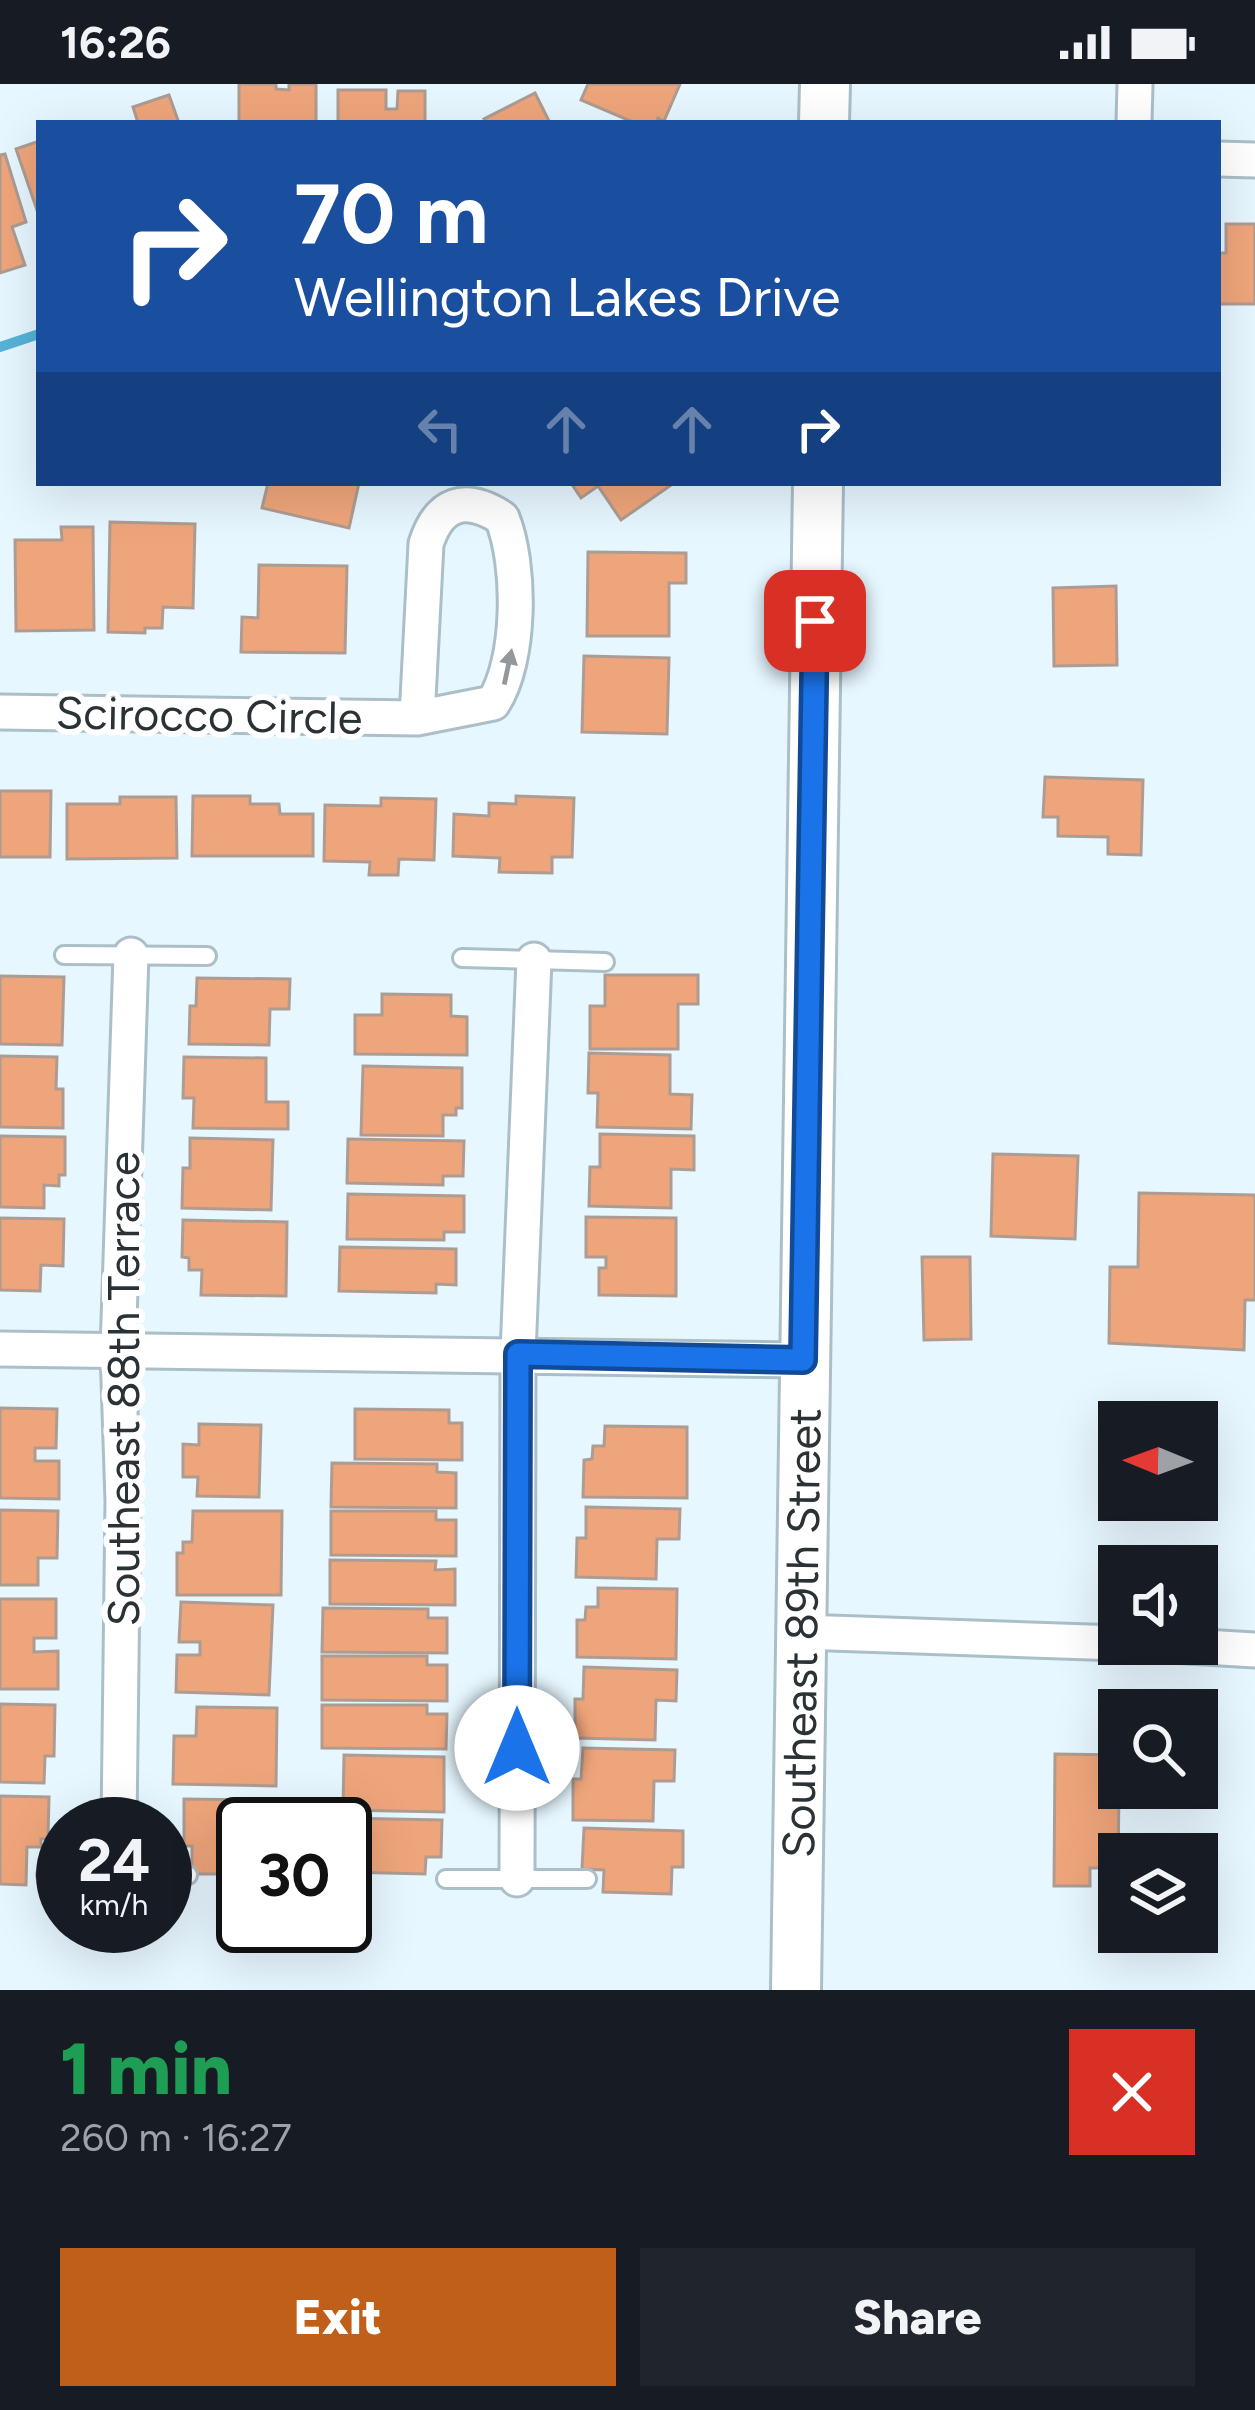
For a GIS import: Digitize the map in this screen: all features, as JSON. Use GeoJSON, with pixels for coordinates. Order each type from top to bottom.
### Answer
{"type":"FeatureCollection","features":[{"type":"Feature","properties":{"kind":"street"},"geometry":{"type":"LineString","coordinates":[[824,120],[825,84]]}},
{"type":"Feature","properties":{"kind":"street"},"geometry":{"type":"LineString","coordinates":[[1133,120],[1135,84]]}},
{"type":"Feature","properties":{"kind":"street"},"geometry":{"type":"LineString","coordinates":[[1221,159],[1255,160]]}},
{"type":"Feature","properties":{"kind":"street","name":"Southeast 89th Street"},"geometry":{"type":"LineString","coordinates":[[796,1990],[818,486]]}},
{"type":"Feature","properties":{"kind":"street","name":"Scirocco Circle"},"geometry":{"type":"LineString","coordinates":[[0,712],[417,718],[494,703],[506,685],[512,660],[514,559],[502,518],[487,508],[456,506],[444,511],[426,544],[417,718]]}},
{"type":"Feature","properties":{"kind":"street","name":"Southeast 88th Terrace"},"geometry":{"type":"LineString","coordinates":[[119,1797],[123,1501],[118,1351],[131,955]]}},
{"type":"Feature","properties":{"kind":"street"},"geometry":{"type":"LineString","coordinates":[[517,1879],[518,1354],[534,960]]}},
{"type":"Feature","properties":{"kind":"street"},"geometry":{"type":"LineString","coordinates":[[0,1349],[803,1360]]}},
{"type":"Feature","properties":{"kind":"street"},"geometry":{"type":"LineString","coordinates":[[801,1632],[1098,1641]]}},
{"type":"Feature","properties":{"kind":"street"},"geometry":{"type":"LineString","coordinates":[[1218,1648],[1255,1650]]}},
{"type":"Feature","properties":{"kind":"lane"},"geometry":{"type":"LineString","coordinates":[[64,955],[207,956]]}},
{"type":"Feature","properties":{"kind":"lane"},"geometry":{"type":"LineString","coordinates":[[462,958],[604,962]]}},
{"type":"Feature","properties":{"kind":"lane"},"geometry":{"type":"LineString","coordinates":[[446,1879],[587,1879]]}},
{"type":"Feature","properties":{"kind":"building"},"geometry":{"type":"Polygon","coordinates":[[[239,84],[276,84],[276,89],[289,90],[289,84],[316,84],[316,120],[239,120],[239,84]]]}},
{"type":"Feature","properties":{"kind":"building"},"geometry":{"type":"Polygon","coordinates":[[[588,84],[680,84],[664,120],[628,120],[581,100],[588,84]]]}},
{"type":"Feature","properties":{"kind":"building"},"geometry":{"type":"Polygon","coordinates":[[[338,90],[386,90],[386,109],[397,109],[398,91],[425,91],[425,120],[338,120],[338,90]]]}},
{"type":"Feature","properties":{"kind":"building"},"geometry":{"type":"Polygon","coordinates":[[[535,93],[548,120],[484,120],[535,93]]]}},
{"type":"Feature","properties":{"kind":"building"},"geometry":{"type":"Polygon","coordinates":[[[169,95],[178,120],[137,120],[133,107],[169,95]]]}},
{"type":"Feature","properties":{"kind":"building"},"geometry":{"type":"Polygon","coordinates":[[[36,142],[36,207],[16,149],[36,142]]]}},
{"type":"Feature","properties":{"kind":"building"},"geometry":{"type":"Polygon","coordinates":[[[5,154],[26,222],[12,227],[25,265],[0,273],[0,155],[5,154]]]}},
{"type":"Feature","properties":{"kind":"building"},"geometry":{"type":"Polygon","coordinates":[[[1226,224],[1255,224],[1255,304],[1221,304],[1221,253],[1226,253],[1226,224]]]}},
{"type":"Feature","properties":{"kind":"building"},"geometry":{"type":"Polygon","coordinates":[[[267,486],[358,486],[349,528],[262,508],[267,486]]]}},
{"type":"Feature","properties":{"kind":"building"},"geometry":{"type":"Polygon","coordinates":[[[573,486],[598,486],[581,498],[573,486]]]}},
{"type":"Feature","properties":{"kind":"building"},"geometry":{"type":"Polygon","coordinates":[[[598,486],[670,486],[621,520],[598,486]]]}},
{"type":"Feature","properties":{"kind":"building"},"geometry":{"type":"Polygon","coordinates":[[[110,522],[195,524],[193,608],[163,607],[162,628],[145,628],[145,633],[108,632],[110,522]]]}},
{"type":"Feature","properties":{"kind":"building"},"geometry":{"type":"Polygon","coordinates":[[[61,527],[93,527],[94,630],[16,631],[15,540],[62,540],[61,527]]]}},
{"type":"Feature","properties":{"kind":"building"},"geometry":{"type":"Polygon","coordinates":[[[588,552],[686,553],[686,583],[669,583],[669,636],[587,636],[588,552]]]}},
{"type":"Feature","properties":{"kind":"building"},"geometry":{"type":"Polygon","coordinates":[[[259,565],[347,566],[345,653],[241,652],[242,617],[258,618],[259,565]]]}},
{"type":"Feature","properties":{"kind":"building"},"geometry":{"type":"Polygon","coordinates":[[[1116,586],[1117,665],[1054,666],[1053,588],[1116,586]]]}},
{"type":"Feature","properties":{"kind":"building"},"geometry":{"type":"Polygon","coordinates":[[[584,656],[669,658],[667,734],[582,732],[584,656]]]}},
{"type":"Feature","properties":{"kind":"building"},"geometry":{"type":"Polygon","coordinates":[[[1045,777],[1143,780],[1141,855],[1108,854],[1108,837],[1058,836],[1058,817],[1043,817],[1045,777]]]}},
{"type":"Feature","properties":{"kind":"building"},"geometry":{"type":"Polygon","coordinates":[[[0,791],[51,791],[50,857],[0,857],[0,791]]]}},
{"type":"Feature","properties":{"kind":"building"},"geometry":{"type":"Polygon","coordinates":[[[193,796],[250,796],[250,804],[279,804],[280,814],[313,814],[313,856],[192,856],[193,796]]]}},
{"type":"Feature","properties":{"kind":"building"},"geometry":{"type":"Polygon","coordinates":[[[516,796],[574,798],[572,857],[552,857],[552,873],[499,872],[500,858],[453,856],[454,814],[489,816],[489,803],[516,804],[516,796]]]}},
{"type":"Feature","properties":{"kind":"building"},"geometry":{"type":"Polygon","coordinates":[[[120,797],[176,797],[177,858],[67,859],[67,804],[120,804],[120,797]]]}},
{"type":"Feature","properties":{"kind":"building"},"geometry":{"type":"Polygon","coordinates":[[[381,798],[436,799],[434,860],[399,859],[398,875],[369,875],[370,862],[324,861],[325,805],[381,806],[381,798]]]}},
{"type":"Feature","properties":{"kind":"building"},"geometry":{"type":"Polygon","coordinates":[[[605,975],[698,975],[698,1004],[678,1004],[678,1049],[590,1049],[590,1006],[605,1006],[605,975]]]}},
{"type":"Feature","properties":{"kind":"building"},"geometry":{"type":"Polygon","coordinates":[[[0,976],[64,977],[62,1045],[0,1044],[0,976]]]}},
{"type":"Feature","properties":{"kind":"building"},"geometry":{"type":"Polygon","coordinates":[[[197,978],[290,979],[289,1009],[270,1009],[269,1045],[189,1044],[197,978]]]}},
{"type":"Feature","properties":{"kind":"building"},"geometry":{"type":"Polygon","coordinates":[[[382,994],[451,995],[451,1016],[467,1017],[467,1055],[355,1054],[355,1015],[382,1015],[382,994]]]}},
{"type":"Feature","properties":{"kind":"building"},"geometry":{"type":"Polygon","coordinates":[[[589,1053],[670,1055],[670,1094],[692,1095],[691,1129],[597,1127],[598,1093],[588,1093],[589,1053]]]}},
{"type":"Feature","properties":{"kind":"building"},"geometry":{"type":"Polygon","coordinates":[[[0,1056],[57,1057],[56,1089],[63,1089],[63,1128],[0,1127],[0,1056]]]}},
{"type":"Feature","properties":{"kind":"building"},"geometry":{"type":"Polygon","coordinates":[[[184,1057],[266,1058],[266,1102],[288,1102],[288,1129],[193,1128],[194,1098],[183,1098],[184,1057]]]}},
{"type":"Feature","properties":{"kind":"building"},"geometry":{"type":"Polygon","coordinates":[[[363,1066],[462,1068],[462,1108],[456,1108],[456,1115],[443,1115],[443,1136],[361,1135],[363,1066]]]}},
{"type":"Feature","properties":{"kind":"building"},"geometry":{"type":"Polygon","coordinates":[[[600,1134],[694,1136],[694,1170],[671,1169],[671,1208],[589,1206],[590,1167],[600,1167],[600,1134]]]}},
{"type":"Feature","properties":{"kind":"building"},"geometry":{"type":"Polygon","coordinates":[[[0,1136],[65,1137],[65,1175],[59,1175],[59,1186],[44,1185],[44,1208],[0,1207],[0,1136]]]}},
{"type":"Feature","properties":{"kind":"building"},"geometry":{"type":"Polygon","coordinates":[[[190,1138],[273,1140],[271,1210],[182,1208],[190,1138]]]}},
{"type":"Feature","properties":{"kind":"building"},"geometry":{"type":"Polygon","coordinates":[[[348,1139],[464,1141],[463,1176],[443,1176],[443,1185],[347,1183],[348,1139]]]}},
{"type":"Feature","properties":{"kind":"building"},"geometry":{"type":"Polygon","coordinates":[[[993,1154],[1078,1156],[1075,1239],[991,1236],[993,1154]]]}},
{"type":"Feature","properties":{"kind":"building"},"geometry":{"type":"Polygon","coordinates":[[[1139,1193],[1255,1195],[1255,1300],[1245,1300],[1244,1350],[1109,1343],[1110,1267],[1138,1267],[1139,1193]]]}},
{"type":"Feature","properties":{"kind":"building"},"geometry":{"type":"Polygon","coordinates":[[[348,1194],[464,1196],[464,1232],[444,1232],[444,1240],[347,1239],[348,1194]]]}},
{"type":"Feature","properties":{"kind":"building"},"geometry":{"type":"Polygon","coordinates":[[[586,1217],[676,1218],[676,1296],[599,1295],[599,1268],[606,1268],[606,1257],[586,1257],[586,1217]]]}},
{"type":"Feature","properties":{"kind":"building"},"geometry":{"type":"Polygon","coordinates":[[[0,1218],[64,1219],[63,1266],[41,1265],[40,1291],[0,1290],[0,1218]]]}},
{"type":"Feature","properties":{"kind":"building"},"geometry":{"type":"Polygon","coordinates":[[[183,1220],[287,1222],[286,1296],[201,1295],[202,1270],[189,1270],[189,1258],[182,1257],[183,1220]]]}},
{"type":"Feature","properties":{"kind":"building"},"geometry":{"type":"Polygon","coordinates":[[[340,1247],[456,1249],[456,1285],[436,1284],[436,1293],[339,1291],[340,1247]]]}},
{"type":"Feature","properties":{"kind":"building"},"geometry":{"type":"Polygon","coordinates":[[[922,1257],[970,1257],[971,1339],[924,1340],[922,1257]]]}},
{"type":"Feature","properties":{"kind":"building"},"geometry":{"type":"Polygon","coordinates":[[[0,1408],[57,1409],[56,1448],[35,1448],[35,1461],[59,1461],[59,1499],[0,1498],[0,1408]]]}},
{"type":"Feature","properties":{"kind":"building"},"geometry":{"type":"Polygon","coordinates":[[[355,1409],[449,1410],[449,1423],[462,1423],[462,1460],[355,1459],[355,1409]]]}},
{"type":"Feature","properties":{"kind":"building"},"geometry":{"type":"Polygon","coordinates":[[[199,1424],[261,1425],[259,1497],[197,1496],[198,1477],[183,1477],[183,1444],[199,1445],[199,1424]]]}},
{"type":"Feature","properties":{"kind":"building"},"geometry":{"type":"Polygon","coordinates":[[[605,1426],[687,1427],[687,1498],[583,1497],[584,1460],[592,1459],[593,1446],[604,1446],[605,1426]]]}},
{"type":"Feature","properties":{"kind":"building"},"geometry":{"type":"Polygon","coordinates":[[[332,1463],[437,1464],[437,1472],[456,1473],[456,1508],[331,1507],[332,1463]]]}},
{"type":"Feature","properties":{"kind":"building"},"geometry":{"type":"Polygon","coordinates":[[[586,1507],[680,1509],[679,1539],[657,1539],[656,1579],[576,1577],[577,1538],[586,1538],[586,1507]]]}},
{"type":"Feature","properties":{"kind":"building"},"geometry":{"type":"Polygon","coordinates":[[[0,1510],[58,1511],[57,1558],[38,1558],[38,1585],[0,1585],[0,1510]]]}},
{"type":"Feature","properties":{"kind":"building"},"geometry":{"type":"Polygon","coordinates":[[[193,1511],[282,1511],[281,1595],[177,1595],[177,1553],[183,1553],[183,1542],[192,1542],[193,1511]]]}},
{"type":"Feature","properties":{"kind":"building"},"geometry":{"type":"Polygon","coordinates":[[[331,1511],[436,1511],[436,1520],[456,1520],[456,1556],[331,1555],[331,1511]]]}},
{"type":"Feature","properties":{"kind":"building"},"geometry":{"type":"Polygon","coordinates":[[[330,1560],[436,1561],[435,1570],[455,1569],[455,1605],[330,1604],[330,1560]]]}},
{"type":"Feature","properties":{"kind":"building"},"geometry":{"type":"Polygon","coordinates":[[[598,1588],[677,1589],[676,1659],[577,1657],[577,1620],[585,1620],[586,1607],[598,1607],[598,1588]]]}},
{"type":"Feature","properties":{"kind":"building"},"geometry":{"type":"Polygon","coordinates":[[[0,1599],[56,1599],[56,1638],[34,1638],[34,1652],[58,1651],[58,1689],[0,1689],[0,1599]]]}},
{"type":"Feature","properties":{"kind":"building"},"geometry":{"type":"Polygon","coordinates":[[[181,1602],[273,1605],[269,1695],[176,1692],[177,1655],[200,1655],[200,1642],[179,1642],[181,1602]]]}},
{"type":"Feature","properties":{"kind":"building"},"geometry":{"type":"Polygon","coordinates":[[[323,1608],[428,1609],[428,1618],[447,1618],[447,1653],[322,1652],[323,1608]]]}},
{"type":"Feature","properties":{"kind":"building"},"geometry":{"type":"Polygon","coordinates":[[[322,1656],[427,1656],[427,1665],[447,1665],[447,1701],[322,1700],[322,1656]]]}},
{"type":"Feature","properties":{"kind":"building"},"geometry":{"type":"Polygon","coordinates":[[[584,1667],[677,1670],[676,1701],[656,1700],[655,1740],[575,1738],[575,1699],[583,1699],[584,1667]]]}},
{"type":"Feature","properties":{"kind":"building"},"geometry":{"type":"Polygon","coordinates":[[[0,1704],[55,1705],[54,1756],[45,1756],[44,1783],[0,1782],[0,1704]]]}},
{"type":"Feature","properties":{"kind":"building"},"geometry":{"type":"Polygon","coordinates":[[[322,1705],[427,1705],[427,1714],[447,1714],[446,1749],[322,1748],[322,1705]]]}},
{"type":"Feature","properties":{"kind":"building"},"geometry":{"type":"Polygon","coordinates":[[[197,1707],[277,1708],[276,1786],[173,1784],[174,1736],[196,1736],[197,1707]]]}},
{"type":"Feature","properties":{"kind":"building"},"geometry":{"type":"Polygon","coordinates":[[[583,1748],[675,1750],[674,1781],[654,1781],[653,1821],[573,1820],[573,1779],[581,1779],[583,1748]]]}},
{"type":"Feature","properties":{"kind":"building"},"geometry":{"type":"Polygon","coordinates":[[[1055,1754],[1098,1755],[1098,1809],[1119,1809],[1118,1833],[1098,1833],[1098,1868],[1090,1868],[1090,1886],[1054,1886],[1055,1754]]]}},
{"type":"Feature","properties":{"kind":"building"},"geometry":{"type":"Polygon","coordinates":[[[344,1755],[444,1757],[444,1812],[372,1811],[372,1797],[343,1797],[344,1755]]]}},
{"type":"Feature","properties":{"kind":"building"},"geometry":{"type":"Polygon","coordinates":[[[0,1796],[49,1797],[36,1797],[36,1847],[27,1847],[26,1885],[0,1884],[0,1796]]]}},
{"type":"Feature","properties":{"kind":"building"},"geometry":{"type":"Polygon","coordinates":[[[192,1799],[216,1799],[216,1874],[192,1874],[192,1799]]]}},
{"type":"Feature","properties":{"kind":"building"},"geometry":{"type":"Polygon","coordinates":[[[372,1819],[442,1820],[441,1857],[426,1857],[425,1874],[372,1873],[372,1819]]]}},
{"type":"Feature","properties":{"kind":"building"},"geometry":{"type":"Polygon","coordinates":[[[584,1828],[683,1831],[683,1867],[672,1867],[671,1894],[603,1892],[604,1870],[582,1869],[584,1828]]]}},
{"type":"Feature","properties":{"kind":"waterway"},"geometry":{"type":"LineString","coordinates":[[0,347],[36,335]]}},
{"type":"Feature","properties":{"kind":"route"},"geometry":{"type":"LineString","coordinates":[[517,1748],[518,1354],[803,1360],[815,621]]}}]}
